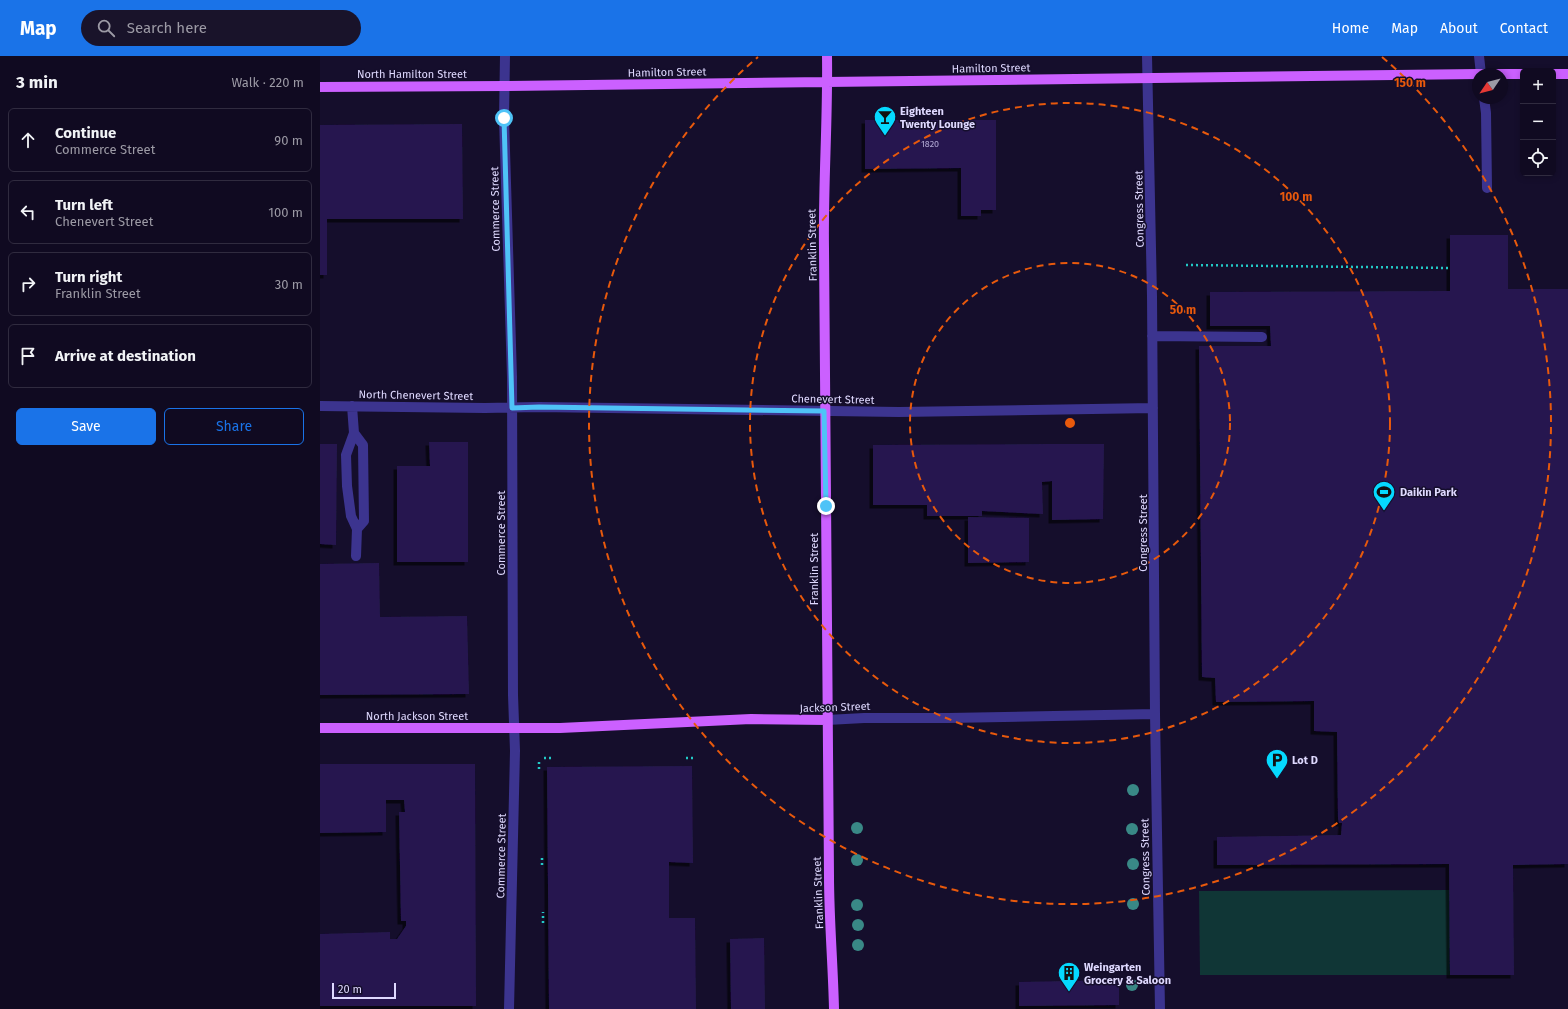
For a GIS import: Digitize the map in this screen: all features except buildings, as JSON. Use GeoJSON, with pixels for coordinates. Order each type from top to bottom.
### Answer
{"type":"FeatureCollection","features":[{"type":"Feature","properties":{"kind":"main road","name":"Franklin Street"},"geometry":{"type":"LineString","coordinates":[[827,56],[828,82],[824,192],[824,411],[829,885],[834,1009]]}},
{"type":"Feature","properties":{"kind":"main road","name":"Hamilton Street"},"geometry":{"type":"LineString","coordinates":[[505,86],[1472,74]]}},
{"type":"Feature","properties":{"kind":"main road","name":"Hamilton Street"},"geometry":{"type":"LineString","coordinates":[[1508,74],[1520,74]]}},
{"type":"Feature","properties":{"kind":"main road"},"geometry":{"type":"LineString","coordinates":[[1556,74],[1568,74]]}},
{"type":"Feature","properties":{"kind":"main road","name":"North Hamilton Street"},"geometry":{"type":"LineString","coordinates":[[320,87],[505,86]]}},
{"type":"Feature","properties":{"kind":"main road","name":"Jackson Street"},"geometry":{"type":"LineString","coordinates":[[515,728],[560,728],[750,718],[827,720]]}},
{"type":"Feature","properties":{"kind":"main road","name":"North Jackson Street"},"geometry":{"type":"LineString","coordinates":[[320,728],[515,728]]}},
{"type":"Feature","properties":{"kind":"street","name":"Commerce Street"},"geometry":{"type":"LineString","coordinates":[[505,56],[504,118],[512,408],[513,695],[515,728],[509,1009]]}},
{"type":"Feature","properties":{"kind":"street","name":"Congress Street"},"geometry":{"type":"LineString","coordinates":[[1147,56],[1154,408],[1155,714],[1160,1009]]}},
{"type":"Feature","properties":{"kind":"street"},"geometry":{"type":"LineString","coordinates":[[1479,56],[1480,68]]}},
{"type":"Feature","properties":{"kind":"street"},"geometry":{"type":"LineString","coordinates":[[1485,104],[1487,188]]}},
{"type":"Feature","properties":{"kind":"street"},"geometry":{"type":"LineString","coordinates":[[1152,336],[1262,337]]}},
{"type":"Feature","properties":{"kind":"street","name":"North Chenevert Street"},"geometry":{"type":"LineString","coordinates":[[320,406],[512,408]]}},
{"type":"Feature","properties":{"kind":"street"},"geometry":{"type":"LineString","coordinates":[[352,406],[354,433],[346,455],[349,506],[351,516],[357,529],[356,556]]}},
{"type":"Feature","properties":{"kind":"street","name":"Chenevert Street"},"geometry":{"type":"LineString","coordinates":[[512,408],[539,407],[899,412],[1154,408]]}},
{"type":"Feature","properties":{"kind":"street"},"geometry":{"type":"LineString","coordinates":[[354,433],[363,445],[364,521],[357,529]]}},
{"type":"Feature","properties":{"kind":"street","name":"Jackson Street"},"geometry":{"type":"LineString","coordinates":[[827,720],[864,718],[1155,714]]}},
{"type":"Feature","properties":{"kind":"path"},"geometry":{"type":"LineString","coordinates":[[1186,266],[1450,268]]}},
{"type":"Feature","properties":{"kind":"path"},"geometry":{"type":"LineString","coordinates":[[544,758],[551,758]]}},
{"type":"Feature","properties":{"kind":"path"},"geometry":{"type":"LineString","coordinates":[[686,758],[695,758]]}},
{"type":"Feature","properties":{"kind":"path"},"geometry":{"type":"LineString","coordinates":[[539,762],[539,769]]}},
{"type":"Feature","properties":{"kind":"path"},"geometry":{"type":"LineString","coordinates":[[542,855],[542,865]]}},
{"type":"Feature","properties":{"kind":"path"},"geometry":{"type":"LineString","coordinates":[[543,912],[543,924]]}},
{"type":"Feature","properties":{"kind":"green space"},"geometry":{"type":"Polygon","coordinates":[[[1450,890],[1450,975],[1200,975],[1199,891],[1450,890]]]}},
{"type":"Feature","properties":{"kind":"place","name":"Eighteen Twenty Lounge"},"geometry":{"type":"Point","coordinates":[885,136]}},
{"type":"Feature","properties":{"kind":"place","name":"Daikin Park"},"geometry":{"type":"Point","coordinates":[1384,512]}},
{"type":"Feature","properties":{"kind":"place","name":"Lot D"},"geometry":{"type":"Point","coordinates":[1277,780]}},
{"type":"Feature","properties":{"kind":"place","name":"Weingarten Grocery & Saloon"},"geometry":{"type":"Point","coordinates":[1069,992]}},
{"type":"Feature","properties":{"kind":"route"},"geometry":{"type":"LineString","coordinates":[[504,118],[512,408],[539,407],[824,411],[826,506]]}}]}
